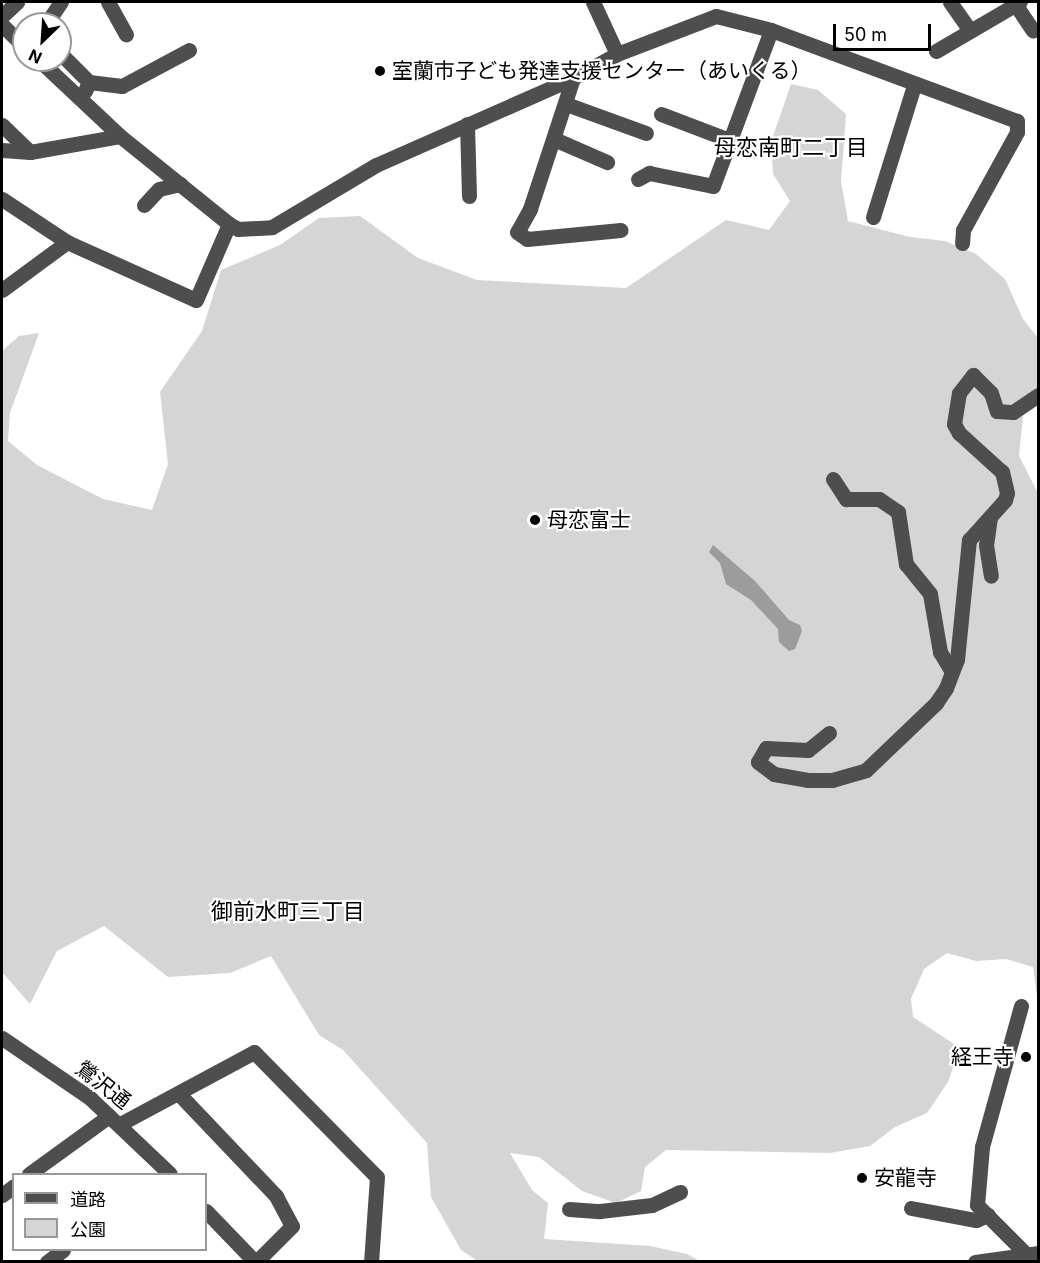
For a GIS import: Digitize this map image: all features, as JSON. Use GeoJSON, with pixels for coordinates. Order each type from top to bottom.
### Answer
{"type":"FeatureCollection","features":[{"type":"Feature","properties":{"kind":"street"},"geometry":{"type":"LineString","coordinates":[[108,2],[126,34]]}},
{"type":"Feature","properties":{"kind":"street"},"geometry":{"type":"LineString","coordinates":[[593,2],[617,54]]}},
{"type":"Feature","properties":{"kind":"street"},"geometry":{"type":"LineString","coordinates":[[950,2],[970,30]]}},
{"type":"Feature","properties":{"kind":"street"},"geometry":{"type":"LineString","coordinates":[[936,51],[1017,3],[1033,31]]}},
{"type":"Feature","properties":{"kind":"street"},"geometry":{"type":"LineString","coordinates":[[52,72],[120,136],[229,224],[238,229],[272,227],[376,165],[573,78],[617,54],[716,16],[771,30],[914,85],[1017,121],[1017,132],[963,230],[962,243]]}},
{"type":"Feature","properties":{"kind":"street"},"geometry":{"type":"LineString","coordinates":[[638,178],[649,173],[713,186],[771,30]]}},
{"type":"Feature","properties":{"kind":"street"},"geometry":{"type":"LineString","coordinates":[[72,65],[89,82],[122,86],[189,50]]}},
{"type":"Feature","properties":{"kind":"street"},"geometry":{"type":"LineString","coordinates":[[573,78],[530,209],[517,232],[520,238],[621,230]]}},
{"type":"Feature","properties":{"kind":"street"},"geometry":{"type":"LineString","coordinates":[[82,100],[89,82]]}},
{"type":"Feature","properties":{"kind":"street"},"geometry":{"type":"LineString","coordinates":[[873,217],[914,85]]}},
{"type":"Feature","properties":{"kind":"street"},"geometry":{"type":"LineString","coordinates":[[566,104],[646,133]]}},
{"type":"Feature","properties":{"kind":"street"},"geometry":{"type":"LineString","coordinates":[[661,114],[729,140]]}},
{"type":"Feature","properties":{"kind":"street"},"geometry":{"type":"LineString","coordinates":[[467,124],[470,196]]}},
{"type":"Feature","properties":{"kind":"street"},"geometry":{"type":"LineString","coordinates":[[2,125],[30,152]]}},
{"type":"Feature","properties":{"kind":"street"},"geometry":{"type":"LineString","coordinates":[[2,150],[30,152],[120,136]]}},
{"type":"Feature","properties":{"kind":"street"},"geometry":{"type":"LineString","coordinates":[[554,139],[607,162]]}},
{"type":"Feature","properties":{"kind":"street"},"geometry":{"type":"LineString","coordinates":[[144,205],[159,189],[180,184]]}},
{"type":"Feature","properties":{"kind":"street"},"geometry":{"type":"LineString","coordinates":[[5,208],[67,242],[196,300],[229,224]]}},
{"type":"Feature","properties":{"kind":"street"},"geometry":{"type":"LineString","coordinates":[[2,290],[67,242]]}},
{"type":"Feature","properties":{"kind":"street"},"geometry":{"type":"LineString","coordinates":[[829,733],[808,750],[766,748],[759,762],[774,774],[807,780],[832,780],[866,770],[936,703],[952,672],[958,651],[965,552],[969,540],[1005,500],[1006,481],[1002,472],[959,434],[954,424],[959,393],[973,375],[991,393],[997,411],[1013,412],[1038,395]]}},
{"type":"Feature","properties":{"kind":"street"},"geometry":{"type":"LineString","coordinates":[[833,479],[846,499],[879,499],[898,512],[906,564],[930,594],[940,652],[952,672]]}},
{"type":"Feature","properties":{"kind":"street"},"geometry":{"type":"LineString","coordinates":[[990,517],[986,545],[991,576]]}},
{"type":"Feature","properties":{"kind":"street"},"geometry":{"type":"LineString","coordinates":[[1021,1006],[982,1147],[977,1205],[1033,1254]]}},
{"type":"Feature","properties":{"kind":"street","name":"鶯沢通"},"geometry":{"type":"LineString","coordinates":[[2,1038],[114,1120],[166,1173]]}},
{"type":"Feature","properties":{"kind":"street"},"geometry":{"type":"LineString","coordinates":[[31,1173],[114,1120],[179,1094],[254,1052],[377,1177],[372,1262]]}},
{"type":"Feature","properties":{"kind":"street"},"geometry":{"type":"LineString","coordinates":[[179,1094],[276,1196],[292,1226],[256,1262],[207,1212]]}},
{"type":"Feature","properties":{"kind":"street"},"geometry":{"type":"LineString","coordinates":[[569,1209],[600,1211],[652,1205],[680,1192]]}},
{"type":"Feature","properties":{"kind":"street"},"geometry":{"type":"LineString","coordinates":[[911,1208],[976,1220],[988,1215]]}},
{"type":"Feature","properties":{"kind":"street"},"geometry":{"type":"LineString","coordinates":[[47,1262],[62,1251]]}},
{"type":"Feature","properties":{"kind":"street"},"geometry":{"type":"LineString","coordinates":[[975,1262],[1033,1254]]}},
{"type":"Feature","properties":{"kind":"green space"},"geometry":{"type":"Polygon","coordinates":[[[791,84],[818,90],[846,114],[841,181],[848,221],[910,237],[945,241],[976,254],[1005,279],[1023,319],[1038,338],[1038,386],[1023,416],[1019,456],[1037,491],[1038,1005],[1033,967],[1006,959],[976,961],[947,953],[924,969],[911,999],[913,1017],[960,1048],[948,1082],[927,1113],[895,1127],[870,1146],[830,1153],[666,1150],[645,1167],[641,1191],[616,1203],[582,1191],[539,1157],[510,1153],[532,1190],[548,1203],[544,1239],[650,1246],[687,1254],[700,1261],[479,1262],[461,1250],[431,1197],[427,1143],[343,1050],[319,1035],[271,956],[230,973],[168,977],[104,926],[57,951],[30,1004],[2,972],[2,351],[19,336],[39,333],[10,413],[8,441],[37,465],[103,499],[152,510],[168,464],[160,392],[202,331],[221,270],[280,245],[319,218],[360,216],[418,258],[477,280],[626,288],[726,220],[769,230],[790,201],[773,174],[771,142],[791,84]]]}},
{"type":"Feature","properties":{"kind":"shaded area"},"geometry":{"type":"Polygon","coordinates":[[[713,545],[755,581],[789,620],[800,625],[802,631],[795,649],[789,651],[779,642],[778,629],[751,600],[726,584],[720,563],[709,552],[713,545]]]}},
{"type":"Feature","properties":{"kind":"place","name":"室蘭市子ども発達支援センター（あいくる）"},"geometry":{"type":"Point","coordinates":[380,71]}},
{"type":"Feature","properties":{"kind":"place","name":"母恋富士"},"geometry":{"type":"Point","coordinates":[535,520]}},
{"type":"Feature","properties":{"kind":"place","name":"経王寺"},"geometry":{"type":"Point","coordinates":[1026,1057]}},
{"type":"Feature","properties":{"kind":"place","name":"安龍寺"},"geometry":{"type":"Point","coordinates":[862,1178]}},
{"type":"Feature","properties":{"kind":"district","name":"母恋南町二丁目"},"geometry":{"type":"Point","coordinates":[791,148]}},
{"type":"Feature","properties":{"kind":"district","name":"御前水町三丁目"},"geometry":{"type":"Point","coordinates":[288,912]}}]}
